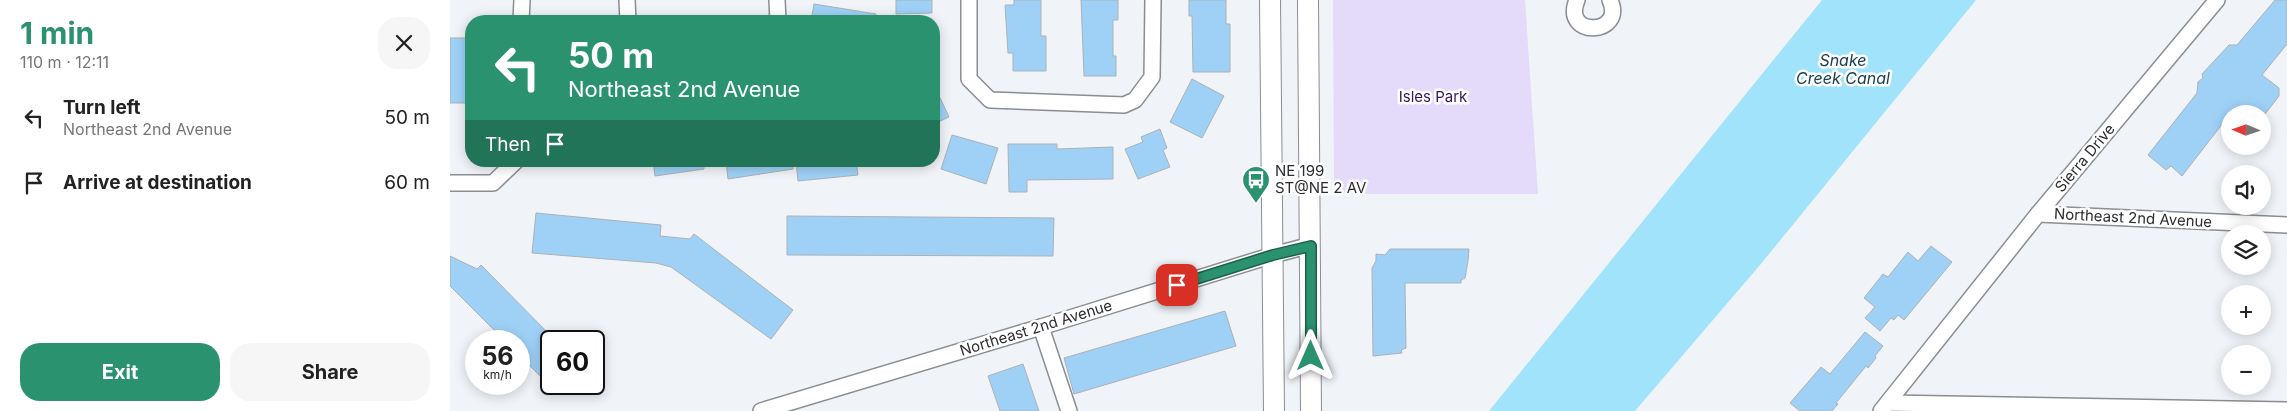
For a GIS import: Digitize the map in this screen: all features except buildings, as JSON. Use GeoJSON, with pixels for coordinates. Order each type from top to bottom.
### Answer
{"type":"FeatureCollection","features":[{"type":"Feature","properties":{"kind":"main road"},"geometry":{"type":"LineString","coordinates":[[1270,0],[1274,411]]}},
{"type":"Feature","properties":{"kind":"main road"},"geometry":{"type":"LineString","coordinates":[[1308,0],[1311,411]]}},
{"type":"Feature","properties":{"kind":"street"},"geometry":{"type":"LineString","coordinates":[[521,15],[522,0]]}},
{"type":"Feature","properties":{"kind":"street"},"geometry":{"type":"LineString","coordinates":[[627,0],[628,15]]}},
{"type":"Feature","properties":{"kind":"street"},"geometry":{"type":"LineString","coordinates":[[777,0],[778,15]]}},
{"type":"Feature","properties":{"kind":"street"},"geometry":{"type":"LineString","coordinates":[[968,0],[969,79],[990,100],[1124,105],[1135,100],[1152,78],[1153,0]]}},
{"type":"Feature","properties":{"kind":"street"},"geometry":{"type":"LineString","coordinates":[[1577,0],[1574,11],[1579,22],[1589,28],[1596,29],[1602,27],[1611,18],[1612,5],[1610,0]]}},
{"type":"Feature","properties":{"kind":"street","name":"Sierra Drive"},"geometry":{"type":"LineString","coordinates":[[1884,407],[2038,214],[2217,0]]}},
{"type":"Feature","properties":{"kind":"street"},"geometry":{"type":"LineString","coordinates":[[450,183],[493,183],[510,167]]}},
{"type":"Feature","properties":{"kind":"street","name":"Northeast 2nd Avenue"},"geometry":{"type":"LineString","coordinates":[[2038,214],[2287,225]]}},
{"type":"Feature","properties":{"kind":"street","name":"Northeast 2nd Avenue"},"geometry":{"type":"LineString","coordinates":[[761,411],[793,407],[1041,327],[1273,255],[1311,246]]}},
{"type":"Feature","properties":{"kind":"street"},"geometry":{"type":"LineString","coordinates":[[1041,327],[1069,411]]}},
{"type":"Feature","properties":{"kind":"street"},"geometry":{"type":"LineString","coordinates":[[1884,407],[2287,410]]}},
{"type":"Feature","properties":{"kind":"green space","name":"Isles Park"},"geometry":{"type":"Polygon","coordinates":[[[1333,0],[1525,0],[1538,194],[1334,194],[1333,0]]]}},
{"type":"Feature","properties":{"kind":"water","name":"Snake Creek Canal"},"geometry":{"type":"Polygon","coordinates":[[[1822,0],[1976,0],[1760,265],[1635,411],[1489,411],[1822,0]]]}},
{"type":"Feature","properties":{"kind":"place","name":"NE 199 ST@NE 2 AV"},"geometry":{"type":"Point","coordinates":[1256,204]}},
{"type":"Feature","properties":{"kind":"route"},"geometry":{"type":"LineString","coordinates":[[1177,285],[1273,255],[1311,246],[1311,356]]}}]}
